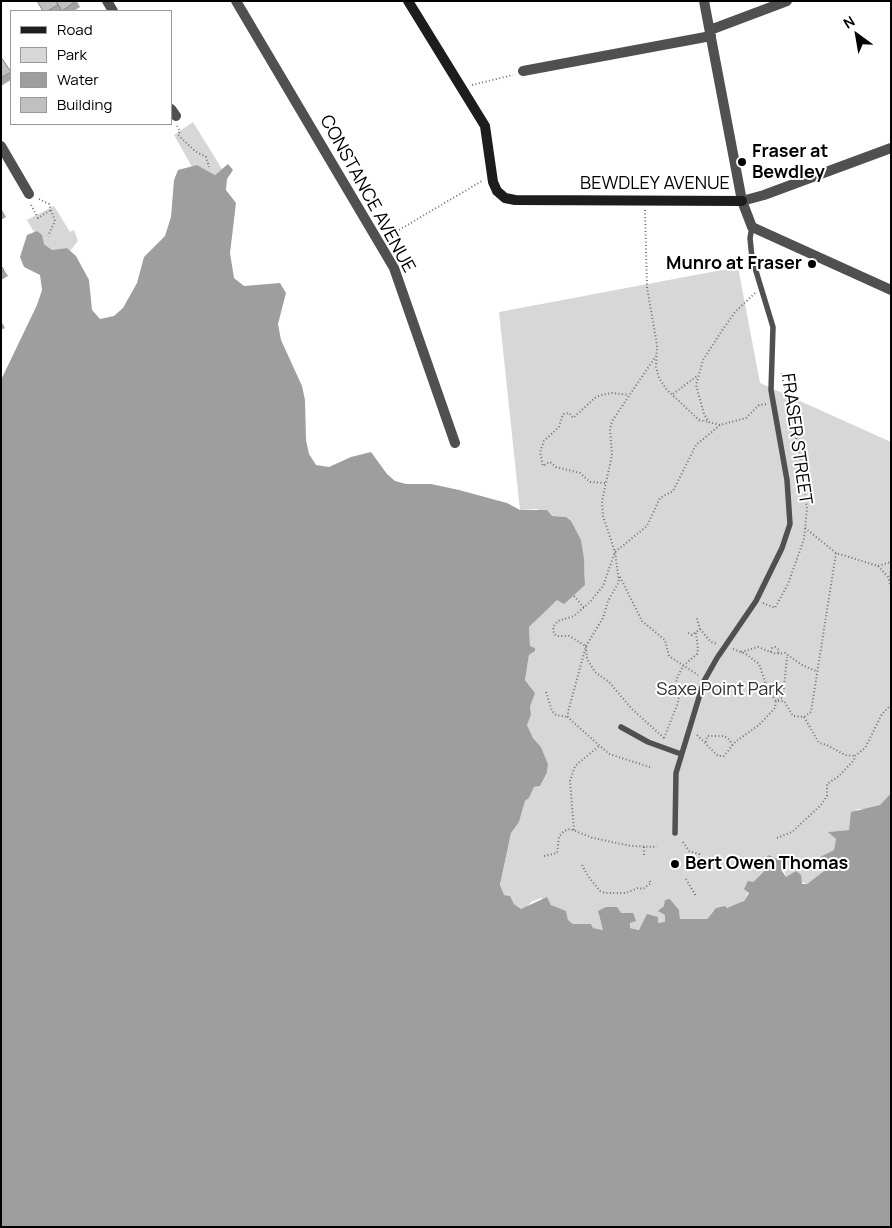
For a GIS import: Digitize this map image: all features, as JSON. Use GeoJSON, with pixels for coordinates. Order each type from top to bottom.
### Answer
{"type":"FeatureCollection","features":[{"type":"Feature","properties":{"kind":"street","name":"CONSTANCE AVENUE"},"geometry":{"type":"LineString","coordinates":[[236,1],[394,268],[455,443]]}},
{"type":"Feature","properties":{"kind":"street"},"geometry":{"type":"LineString","coordinates":[[408,1],[485,126],[492,175]]}},
{"type":"Feature","properties":{"kind":"street","name":"FRASER STREET"},"geometry":{"type":"LineString","coordinates":[[704,1],[742,201],[752,227]]}},
{"type":"Feature","properties":{"kind":"street"},"geometry":{"type":"LineString","coordinates":[[523,71],[710,33],[787,1]]}},
{"type":"Feature","properties":{"kind":"street"},"geometry":{"type":"LineString","coordinates":[[1,146],[29,194]]}},
{"type":"Feature","properties":{"kind":"street","name":"BEWDLEY AVENUE"},"geometry":{"type":"LineString","coordinates":[[492,175],[495,187],[500,195],[515,200],[742,201],[764,195],[891,148]]}},
{"type":"Feature","properties":{"kind":"street"},"geometry":{"type":"LineString","coordinates":[[752,227],[891,290]]}},
{"type":"Feature","properties":{"kind":"lane","name":"FRASER STREET"},"geometry":{"type":"LineString","coordinates":[[675,833],[676,773],[688,729],[705,679],[756,601],[782,548],[790,524],[787,480],[773,404],[770,368],[773,327],[750,248],[752,227]]}},
{"type":"Feature","properties":{"kind":"lane"},"geometry":{"type":"LineString","coordinates":[[621,727],[648,742],[681,754]]}},
{"type":"Feature","properties":{"kind":"path"},"geometry":{"type":"LineString","coordinates":[[462,88],[523,71]]}},
{"type":"Feature","properties":{"kind":"path"},"geometry":{"type":"LineString","coordinates":[[180,131],[178,135],[195,151],[206,158],[209,168]]}},
{"type":"Feature","properties":{"kind":"path"},"geometry":{"type":"LineString","coordinates":[[379,242],[492,175]]}},
{"type":"Feature","properties":{"kind":"path"},"geometry":{"type":"LineString","coordinates":[[29,194],[32,207],[38,218],[51,210]]}},
{"type":"Feature","properties":{"kind":"path"},"geometry":{"type":"LineString","coordinates":[[29,194],[49,204],[55,221],[48,236]]}},
{"type":"Feature","properties":{"kind":"path"},"geometry":{"type":"LineString","coordinates":[[644,200],[646,288],[654,328],[656,367],[659,378],[672,394],[699,420],[720,425]]}},
{"type":"Feature","properties":{"kind":"path"},"geometry":{"type":"LineString","coordinates":[[709,422],[699,399],[696,385],[703,360],[735,312],[761,288]]}},
{"type":"Feature","properties":{"kind":"path"},"geometry":{"type":"LineString","coordinates":[[656,356],[612,421],[610,430],[612,455],[602,501],[603,516],[615,552],[620,577],[642,621],[665,640],[670,656],[705,679]]}},
{"type":"Feature","properties":{"kind":"path"},"geometry":{"type":"LineString","coordinates":[[672,394],[697,376]]}},
{"type":"Feature","properties":{"kind":"path"},"geometry":{"type":"LineString","coordinates":[[605,483],[590,482],[580,472],[556,467],[550,462],[543,466],[540,452],[544,441],[560,427],[563,414],[569,413],[573,418],[596,397],[601,395],[612,393],[629,395]]}},
{"type":"Feature","properties":{"kind":"path"},"geometry":{"type":"LineString","coordinates":[[586,646],[570,636],[554,634],[553,627],[558,621],[574,616],[584,608],[603,586],[615,552],[647,526],[660,498],[674,491],[691,452],[720,425],[746,418],[759,405],[773,404]]}},
{"type":"Feature","properties":{"kind":"path"},"geometry":{"type":"LineString","coordinates":[[805,528],[836,553],[878,566],[888,577],[891,586]]}},
{"type":"Feature","properties":{"kind":"path"},"geometry":{"type":"LineString","coordinates":[[804,718],[811,712],[814,706],[817,672],[836,553]]}},
{"type":"Feature","properties":{"kind":"path"},"geometry":{"type":"LineString","coordinates":[[878,566],[891,562]]}},
{"type":"Feature","properties":{"kind":"path"},"geometry":{"type":"LineString","coordinates":[[891,568],[891,586]]}},
{"type":"Feature","properties":{"kind":"path"},"geometry":{"type":"LineString","coordinates":[[568,717],[572,690],[586,646],[603,618],[620,577]]}},
{"type":"Feature","properties":{"kind":"path"},"geometry":{"type":"LineString","coordinates":[[574,596],[584,608]]}},
{"type":"Feature","properties":{"kind":"path"},"geometry":{"type":"LineString","coordinates":[[688,729],[721,756],[770,714],[775,708],[776,701],[768,690],[760,664],[741,652],[712,642],[700,629],[696,616]]}},
{"type":"Feature","properties":{"kind":"path"},"geometry":{"type":"LineString","coordinates":[[688,634],[696,633],[700,629]]}},
{"type":"Feature","properties":{"kind":"path"},"geometry":{"type":"LineString","coordinates":[[664,738],[678,703],[679,694],[676,680],[683,666],[697,654],[696,633]]}},
{"type":"Feature","properties":{"kind":"path"},"geometry":{"type":"LineString","coordinates":[[586,646],[587,659],[596,672],[609,682],[632,708],[670,744]]}},
{"type":"Feature","properties":{"kind":"path"},"geometry":{"type":"LineString","coordinates":[[741,652],[758,647],[778,654],[785,653],[787,657],[817,672]]}},
{"type":"Feature","properties":{"kind":"path"},"geometry":{"type":"LineString","coordinates":[[771,652],[772,648],[775,647],[779,650],[778,654]]}},
{"type":"Feature","properties":{"kind":"path"},"geometry":{"type":"LineString","coordinates":[[776,701],[783,697],[787,657]]}},
{"type":"Feature","properties":{"kind":"path"},"geometry":{"type":"LineString","coordinates":[[546,692],[552,711],[556,715],[568,717],[609,754],[650,768]]}},
{"type":"Feature","properties":{"kind":"path"},"geometry":{"type":"LineString","coordinates":[[776,701],[784,701],[793,716],[804,718],[819,743],[828,745],[845,755],[855,756]]}},
{"type":"Feature","properties":{"kind":"path"},"geometry":{"type":"LineString","coordinates":[[777,838],[792,832],[821,805],[827,796],[827,784],[839,776],[854,760],[855,756],[865,748],[882,714],[891,705]]}},
{"type":"Feature","properties":{"kind":"path"},"geometry":{"type":"LineString","coordinates":[[706,742],[708,736],[724,736],[730,740],[732,745]]}},
{"type":"Feature","properties":{"kind":"path"},"geometry":{"type":"LineString","coordinates":[[574,830],[570,781],[575,766],[599,746]]}},
{"type":"Feature","properties":{"kind":"path"},"geometry":{"type":"LineString","coordinates":[[544,856],[557,853],[561,833],[567,830],[574,830],[593,838],[644,847],[657,847]]}},
{"type":"Feature","properties":{"kind":"path"},"geometry":{"type":"LineString","coordinates":[[683,842],[689,851],[699,854],[700,860]]}},
{"type":"Feature","properties":{"kind":"path"},"geometry":{"type":"LineString","coordinates":[[644,847],[644,855]]}},
{"type":"Feature","properties":{"kind":"path"},"geometry":{"type":"LineString","coordinates":[[582,865],[588,876],[600,891],[604,893],[626,893],[638,888],[643,889],[651,883],[649,880]]}},
{"type":"Feature","properties":{"kind":"path"},"geometry":{"type":"LineString","coordinates":[[686,879],[696,896]]}},
{"type":"Feature","properties":{"kind":"green space"},"geometry":{"type":"Polygon","coordinates":[[[193,122],[222,169],[215,175],[197,165],[192,167],[174,135],[193,122]]]}},
{"type":"Feature","properties":{"kind":"green space"},"geometry":{"type":"Polygon","coordinates":[[[54,206],[70,232],[74,230],[78,241],[70,251],[67,248],[52,250],[44,244],[37,231],[34,232],[27,220],[54,206]]]}},
{"type":"Feature","properties":{"kind":"green space","name":"Saxe Point Park"},"geometry":{"type":"Polygon","coordinates":[[[738,267],[760,383],[891,442],[891,793],[880,805],[870,809],[857,809],[849,830],[829,832],[836,839],[834,850],[821,857],[824,871],[807,884],[786,878],[783,866],[767,864],[767,867],[753,882],[744,901],[739,905],[713,911],[707,919],[680,919],[679,910],[670,899],[665,922],[640,930],[630,928],[627,914],[621,913],[599,916],[604,930],[593,928],[591,924],[573,924],[568,920],[566,911],[556,908],[541,898],[531,902],[526,908],[521,909],[514,904],[510,896],[504,895],[500,886],[511,833],[519,822],[525,801],[529,798],[534,787],[540,786],[547,774],[548,764],[541,747],[533,738],[527,725],[535,693],[525,680],[529,655],[535,651],[535,648],[530,646],[529,627],[557,599],[585,585],[585,574],[581,540],[566,517],[551,516],[537,509],[520,510],[499,312],[738,267]]]}},
{"type":"Feature","properties":{"kind":"water"},"geometry":{"type":"Polygon","coordinates":[[[228,164],[233,170],[227,179],[226,190],[236,203],[230,253],[234,278],[244,286],[280,283],[286,293],[278,324],[281,340],[302,386],[305,400],[306,440],[309,454],[316,465],[329,467],[351,457],[371,452],[387,474],[395,481],[406,484],[431,484],[459,490],[507,503],[520,510],[547,510],[552,516],[566,517],[571,521],[581,540],[585,585],[564,604],[557,600],[529,627],[530,646],[535,648],[535,651],[529,655],[525,680],[535,693],[527,725],[533,738],[541,747],[548,764],[547,773],[540,786],[534,787],[529,798],[525,801],[519,822],[511,833],[500,885],[504,895],[510,896],[514,904],[521,909],[547,897],[551,905],[566,911],[568,920],[573,924],[591,924],[593,928],[603,930],[598,911],[606,907],[617,907],[621,913],[633,913],[636,921],[630,923],[630,928],[639,930],[647,914],[658,917],[658,923],[665,922],[665,915],[658,911],[664,906],[665,900],[670,899],[679,910],[680,919],[707,919],[716,908],[725,906],[727,908],[744,901],[749,893],[744,889],[748,881],[753,882],[767,868],[765,860],[768,855],[782,861],[782,871],[786,877],[796,871],[801,875],[802,884],[807,884],[824,871],[820,857],[834,850],[836,839],[828,832],[849,830],[851,812],[880,805],[891,793],[891,1227],[1,1227],[1,380],[37,305],[42,290],[40,275],[24,267],[20,257],[27,235],[37,231],[42,235],[44,244],[52,250],[67,248],[76,256],[89,280],[92,310],[100,319],[114,316],[123,308],[137,283],[144,257],[165,236],[171,217],[174,180],[178,170],[197,165],[215,175],[228,164]]]}},
{"type":"Feature","properties":{"kind":"building"},"geometry":{"type":"Polygon","coordinates":[[[37,1],[56,1],[58,5],[49,10],[42,10],[37,1]]]}},
{"type":"Feature","properties":{"kind":"building"},"geometry":{"type":"Polygon","coordinates":[[[56,1],[76,1],[63,10],[61,10],[56,1]]]}},
{"type":"Feature","properties":{"kind":"building"},"geometry":{"type":"Polygon","coordinates":[[[1,57],[10,73],[1,78],[1,57]]]}},
{"type":"Feature","properties":{"kind":"place","name":"Fraser at Bewdley"},"geometry":{"type":"Point","coordinates":[742,162]}},
{"type":"Feature","properties":{"kind":"place","name":"Munro at Fraser"},"geometry":{"type":"Point","coordinates":[812,264]}},
{"type":"Feature","properties":{"kind":"place","name":"Bert Owen Thomas"},"geometry":{"type":"Point","coordinates":[675,864]}}]}
